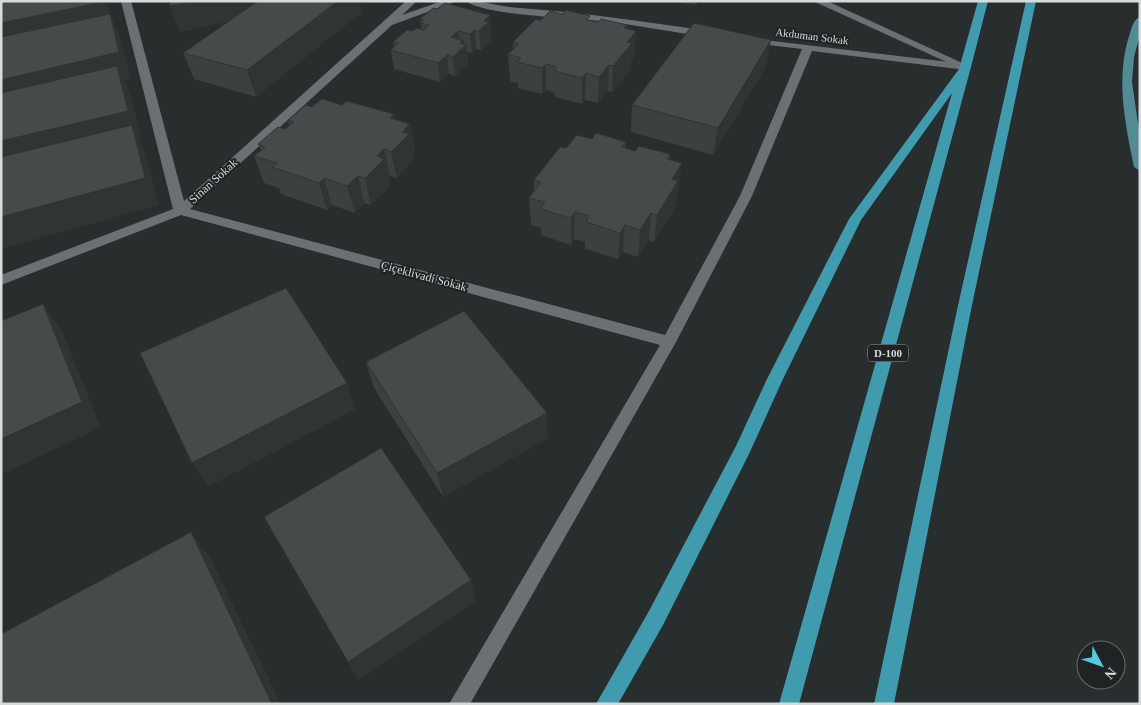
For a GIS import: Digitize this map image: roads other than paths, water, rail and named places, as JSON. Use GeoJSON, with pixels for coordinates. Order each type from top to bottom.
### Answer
{"type":"FeatureCollection","features":[{"type":"Feature","properties":{"kind":"highway","name":"D-100"},"geometry":{"type":"LineString","coordinates":[[789,704],[983,1]]}},
{"type":"Feature","properties":{"kind":"highway"},"geometry":{"type":"LineString","coordinates":[[884,704],[964,310],[1031,1]]}},
{"type":"Feature","properties":{"kind":"highway"},"geometry":{"type":"LineString","coordinates":[[606,704],[661,609],[743,448],[775,379],[855,219],[966,67]]}},
{"type":"Feature","properties":{"kind":"main road"},"geometry":{"type":"LineString","coordinates":[[1140,20],[1132,41],[1127,70],[1131,122],[1140,167]]}},
{"type":"Feature","properties":{"kind":"street"},"geometry":{"type":"LineString","coordinates":[[126,1],[180,211]]}},
{"type":"Feature","properties":{"kind":"street","name":"Sinan Sokak"},"geometry":{"type":"LineString","coordinates":[[1,280],[180,211],[412,1]]}},
{"type":"Feature","properties":{"kind":"street","name":"Sinan Sokak"},"geometry":{"type":"LineString","coordinates":[[389,23],[452,1]]}},
{"type":"Feature","properties":{"kind":"street"},"geometry":{"type":"LineString","coordinates":[[471,1],[486,7],[528,13],[566,14],[721,36]]}},
{"type":"Feature","properties":{"kind":"street"},"geometry":{"type":"LineString","coordinates":[[535,1],[566,14]]}},
{"type":"Feature","properties":{"kind":"street"},"geometry":{"type":"LineString","coordinates":[[818,1],[966,67]]}},
{"type":"Feature","properties":{"kind":"street","name":"Akduman Sokak"},"geometry":{"type":"LineString","coordinates":[[740,39],[966,67]]}},
{"type":"Feature","properties":{"kind":"street"},"geometry":{"type":"LineString","coordinates":[[459,704],[669,342],[746,196],[808,48]]}},
{"type":"Feature","properties":{"kind":"street","name":"Çiçeklivadi Sokak"},"geometry":{"type":"LineString","coordinates":[[180,211],[669,342]]}}]}
